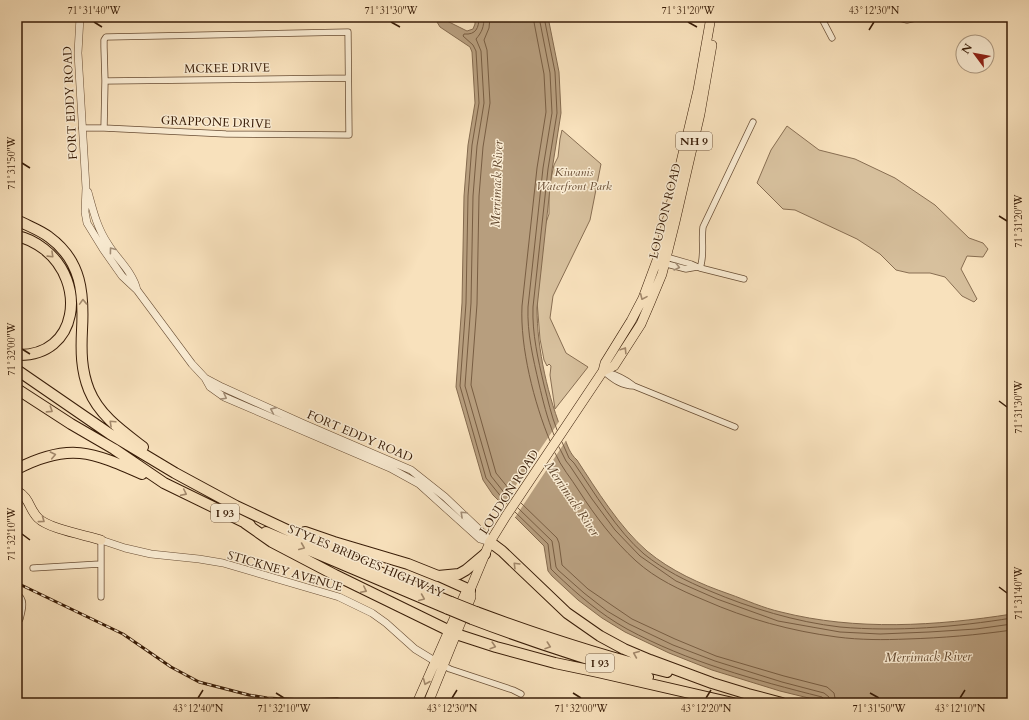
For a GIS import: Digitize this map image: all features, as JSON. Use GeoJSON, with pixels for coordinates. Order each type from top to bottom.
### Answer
{"type":"FeatureCollection","features":[{"type":"Feature","properties":{"kind":"highway"},"geometry":{"type":"LineString","coordinates":[[17,220],[43,233],[57,244],[71,261],[76,270],[83,298],[81,349],[82,368],[86,383],[93,399],[109,420],[158,457],[175,473]]}},
{"type":"Feature","properties":{"kind":"highway"},"geometry":{"type":"LineString","coordinates":[[17,236],[30,240],[39,245],[56,260],[67,278],[72,299],[72,310],[69,321],[65,331],[58,339],[46,349],[36,353],[17,355]]}},
{"type":"Feature","properties":{"kind":"highway","name":"STYLES BRIDGES HIGHWAY"},"geometry":{"type":"LineString","coordinates":[[17,370],[110,434],[175,473],[236,506],[450,606]]}},
{"type":"Feature","properties":{"kind":"highway","name":"STYLES BRIDGES HIGHWAY"},"geometry":{"type":"LineString","coordinates":[[17,389],[71,424],[114,449],[164,483],[245,523],[474,615],[595,653],[712,683]]}},
{"type":"Feature","properties":{"kind":"highway"},"geometry":{"type":"LineString","coordinates":[[17,469],[39,458],[55,454],[82,453],[108,459],[164,483]]}},
{"type":"Feature","properties":{"kind":"highway"},"geometry":{"type":"LineString","coordinates":[[236,506],[334,542],[408,564],[470,590]]}},
{"type":"Feature","properties":{"kind":"highway"},"geometry":{"type":"LineString","coordinates":[[245,523],[272,542],[335,575],[452,632],[496,647],[555,663],[732,703]]}},
{"type":"Feature","properties":{"kind":"highway"},"geometry":{"type":"LineString","coordinates":[[490,542],[502,550],[567,613],[588,628],[624,649],[712,683]]}},
{"type":"Feature","properties":{"kind":"highway"},"geometry":{"type":"LineString","coordinates":[[438,576],[459,574],[485,554]]}},
{"type":"Feature","properties":{"kind":"highway","name":"STYLES BRIDGES HIGHWAY"},"geometry":{"type":"LineString","coordinates":[[474,615],[512,634],[574,655],[732,703]]}},
{"type":"Feature","properties":{"kind":"highway","name":"I 93"},"geometry":{"type":"LineString","coordinates":[[712,683],[782,703]]}},
{"type":"Feature","properties":{"kind":"main road","name":"LOUDON ROAD"},"geometry":{"type":"LineString","coordinates":[[417,703],[435,661],[471,597],[470,590],[490,542],[603,371],[614,366],[641,324],[650,304],[662,259],[698,90],[711,17]]}},
{"type":"Feature","properties":{"kind":"main road","name":"LOUDON ROAD"},"geometry":{"type":"LineString","coordinates":[[662,259],[675,222],[700,114],[717,17]]}},
{"type":"Feature","properties":{"kind":"main road"},"geometry":{"type":"LineString","coordinates":[[17,491],[27,498],[38,518],[42,521],[52,526],[101,540]]}},
{"type":"Feature","properties":{"kind":"main road","name":"LOUDON ROAD"},"geometry":{"type":"LineString","coordinates":[[428,703],[444,666],[452,632]]}},
{"type":"Feature","properties":{"kind":"street","name":"FORT EDDY ROAD"},"geometry":{"type":"LineString","coordinates":[[80,17],[78,48],[86,188],[85,212],[87,223],[122,276],[136,290],[192,364],[205,378],[304,424],[411,470],[445,497],[485,535],[490,542]]}},
{"type":"Feature","properties":{"kind":"street"},"geometry":{"type":"LineString","coordinates":[[821,17],[832,38]]}},
{"type":"Feature","properties":{"kind":"street"},"geometry":{"type":"LineString","coordinates":[[896,17],[907,20],[920,17]]}},
{"type":"Feature","properties":{"kind":"street"},"geometry":{"type":"LineString","coordinates":[[104,128],[106,81],[104,40],[106,37],[348,32],[348,78]]}},
{"type":"Feature","properties":{"kind":"street","name":"GRAPPONE DRIVE"},"geometry":{"type":"LineString","coordinates":[[82,128],[226,134],[349,135],[348,78]]}},
{"type":"Feature","properties":{"kind":"street","name":"MCKEE DRIVE"},"geometry":{"type":"LineString","coordinates":[[106,81],[348,78]]}},
{"type":"Feature","properties":{"kind":"street"},"geometry":{"type":"LineString","coordinates":[[699,268],[704,256],[702,239],[703,227],[753,122]]}},
{"type":"Feature","properties":{"kind":"street"},"geometry":{"type":"LineString","coordinates":[[662,259],[686,269],[699,268],[744,279]]}},
{"type":"Feature","properties":{"kind":"street"},"geometry":{"type":"LineString","coordinates":[[603,371],[615,381],[625,386],[634,386],[735,427]]}},
{"type":"Feature","properties":{"kind":"street"},"geometry":{"type":"LineString","coordinates":[[101,540],[101,597]]}},
{"type":"Feature","properties":{"kind":"street","name":"STICKNEY AVENUE"},"geometry":{"type":"LineString","coordinates":[[101,540],[125,548],[151,554],[223,563],[338,597],[372,613],[386,623],[415,649],[444,666]]}},
{"type":"Feature","properties":{"kind":"street"},"geometry":{"type":"LineString","coordinates":[[33,568],[100,564]]}},
{"type":"Feature","properties":{"kind":"street"},"geometry":{"type":"LineString","coordinates":[[17,594],[20,596],[23,603],[20,619]]}},
{"type":"Feature","properties":{"kind":"street"},"geometry":{"type":"LineString","coordinates":[[444,666],[522,694]]}},
{"type":"Feature","properties":{"kind":"green space"},"geometry":{"type":"Polygon","coordinates":[[[787,126],[819,150],[855,159],[895,178],[935,205],[969,238],[983,243],[988,249],[983,257],[967,256],[961,269],[977,299],[974,302],[962,296],[945,277],[930,273],[909,273],[896,270],[880,254],[857,239],[795,210],[783,209],[757,183],[771,150],[787,126]]]}},
{"type":"Feature","properties":{"kind":"green space","name":"Kiwanis Waterfront Park"},"geometry":{"type":"Polygon","coordinates":[[[562,130],[601,164],[590,220],[553,296],[550,318],[566,353],[588,367],[555,409],[550,375],[551,366],[549,364],[547,366],[544,360],[540,339],[536,288],[544,228],[549,214],[549,187],[554,165],[558,157],[562,130]]]}},
{"type":"Feature","properties":{"kind":"water","name":"Merrimack River"},"geometry":{"type":"Polygon","coordinates":[[[439,17],[467,31],[473,29],[475,17],[548,17],[559,72],[561,113],[552,170],[537,308],[541,356],[548,390],[569,449],[609,508],[627,531],[637,542],[656,558],[686,576],[718,590],[781,612],[838,622],[896,625],[925,624],[1012,614],[1012,703],[829,703],[780,691],[712,670],[669,653],[625,632],[602,618],[578,600],[552,576],[548,571],[544,546],[493,495],[483,480],[456,387],[462,303],[464,196],[468,145],[475,103],[472,52],[470,47],[440,27],[437,22],[439,17]]]}},
{"type":"Feature","properties":{"kind":"pier"},"geometry":{"type":"Polygon","coordinates":[[[560,420],[567,439],[514,519],[501,507],[560,420]]]}},
{"type":"Feature","properties":{"kind":"railway"},"geometry":{"type":"LineString","coordinates":[[17,583],[123,634],[171,667],[199,682],[249,695],[267,698],[304,700]]}},
{"type":"Feature","properties":{"kind":"railway"},"geometry":{"type":"LineString","coordinates":[[300,700],[337,699],[362,703]]}}]}
